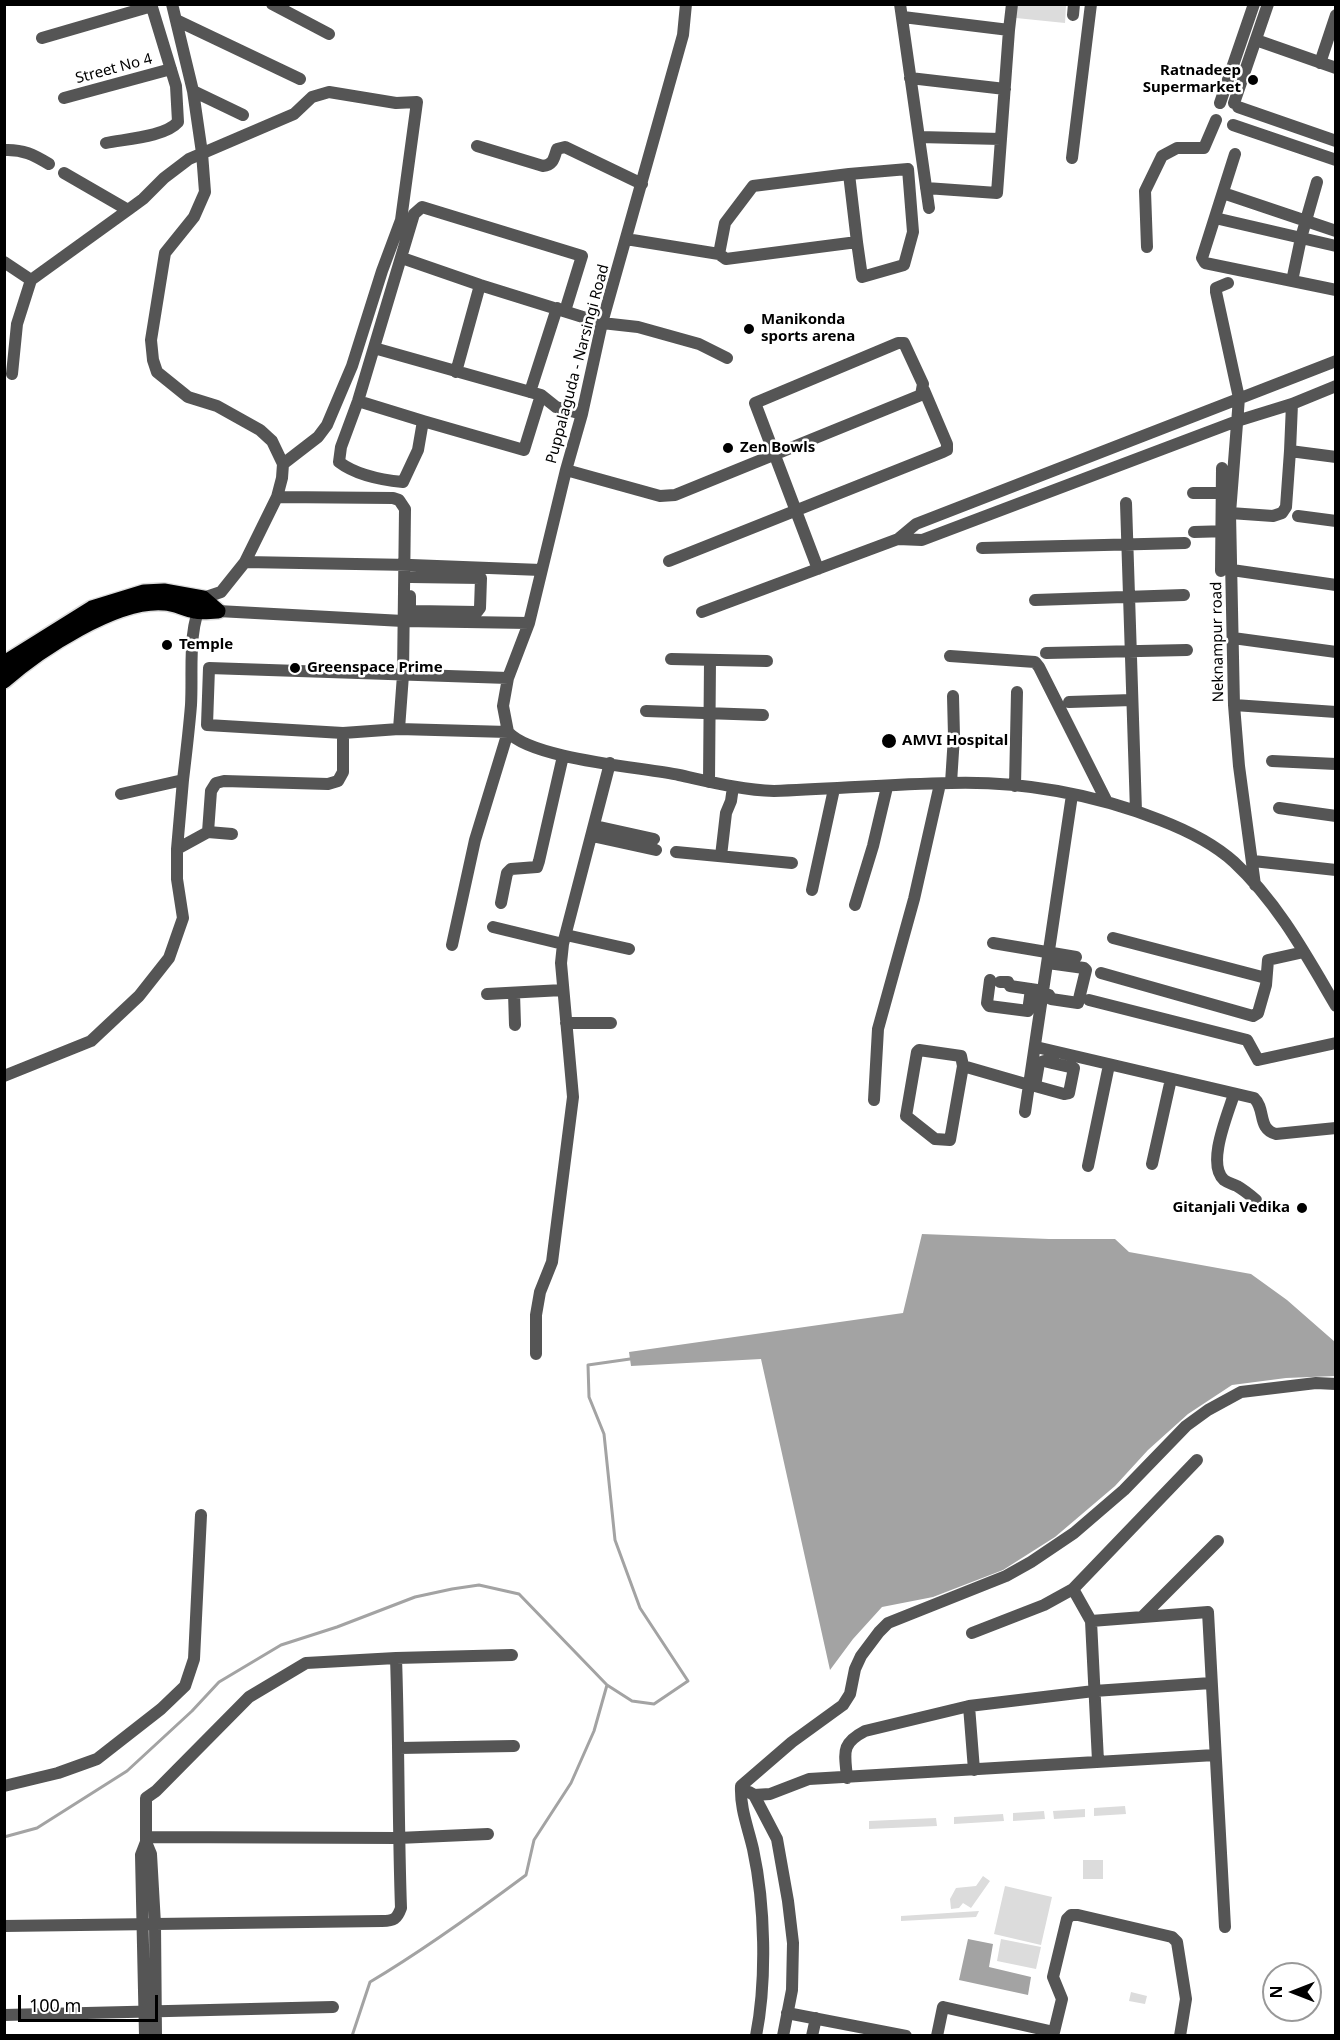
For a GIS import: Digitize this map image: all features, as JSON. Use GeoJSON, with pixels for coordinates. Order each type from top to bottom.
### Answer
{"type":"FeatureCollection","features":[{"type":"Feature","properties":{"kind":"main road"},"geometry":{"type":"LineString","coordinates":[[4,663],[92,608],[119,598],[144,592],[164,591],[218,611]]}},
{"type":"Feature","properties":{"kind":"main road"},"geometry":{"type":"LineString","coordinates":[[4,681],[39,653],[81,628],[140,604],[200,605]]}},
{"type":"Feature","properties":{"kind":"street"},"geometry":{"type":"LineString","coordinates":[[4,1076],[91,1041],[139,996],[169,958],[183,918],[177,879],[177,849],[191,703],[192,634],[200,605],[221,592],[245,562],[277,497],[282,478],[283,464],[272,441],[260,430],[216,406],[188,398],[157,372],[153,360],[151,340],[165,253],[194,217],[205,192],[193,91],[172,4]]}},
{"type":"Feature","properties":{"kind":"street"},"geometry":{"type":"LineString","coordinates":[[272,4],[329,34]]}},
{"type":"Feature","properties":{"kind":"street","name":"Puppalaguda - Narsingi Road"},"geometry":{"type":"LineString","coordinates":[[508,732],[503,706],[508,678],[529,623],[582,414],[602,323],[683,35],[686,4]]}},
{"type":"Feature","properties":{"kind":"street"},"geometry":{"type":"LineString","coordinates":[[927,188],[997,193],[1012,4]]}},
{"type":"Feature","properties":{"kind":"street"},"geometry":{"type":"LineString","coordinates":[[1072,158],[1091,4]]}},
{"type":"Feature","properties":{"kind":"street"},"geometry":{"type":"LineString","coordinates":[[1147,248],[1145,191],[1162,156],[1177,148],[1204,148],[1216,120],[1215,111],[1220,103],[1254,4]]}},
{"type":"Feature","properties":{"kind":"street"},"geometry":{"type":"LineString","coordinates":[[1233,125],[1239,117],[1236,105],[1268,4]]}},
{"type":"Feature","properties":{"kind":"street"},"geometry":{"type":"LineString","coordinates":[[42,38],[152,5],[176,86],[178,122],[173,128],[159,133],[106,143]]}},
{"type":"Feature","properties":{"kind":"street"},"geometry":{"type":"LineString","coordinates":[[929,208],[902,11],[1009,30]]}},
{"type":"Feature","properties":{"kind":"street"},"geometry":{"type":"LineString","coordinates":[[1320,63],[1335,15]]}},
{"type":"Feature","properties":{"kind":"street"},"geometry":{"type":"LineString","coordinates":[[176,20],[300,79]]}},
{"type":"Feature","properties":{"kind":"street"},"geometry":{"type":"LineString","coordinates":[[1256,40],[1335,68]]}},
{"type":"Feature","properties":{"kind":"street","name":"Street No 4"},"geometry":{"type":"LineString","coordinates":[[64,98],[171,69]]}},
{"type":"Feature","properties":{"kind":"street"},"geometry":{"type":"LineString","coordinates":[[910,78],[1005,89]]}},
{"type":"Feature","properties":{"kind":"street"},"geometry":{"type":"LineString","coordinates":[[193,91],[243,115]]}},
{"type":"Feature","properties":{"kind":"street"},"geometry":{"type":"LineString","coordinates":[[12,374],[17,324],[31,280],[143,199],[164,178],[189,159],[294,114],[312,97],[319,94],[329,92],[396,104],[417,102],[401,220],[352,366],[327,425],[318,437],[283,464]]}},
{"type":"Feature","properties":{"kind":"street"},"geometry":{"type":"LineString","coordinates":[[1220,103],[1230,101],[1335,141]]}},
{"type":"Feature","properties":{"kind":"street"},"geometry":{"type":"LineString","coordinates":[[1216,120],[1224,126],[1233,125],[1335,160]]}},
{"type":"Feature","properties":{"kind":"street"},"geometry":{"type":"LineString","coordinates":[[919,137],[1001,139]]}},
{"type":"Feature","properties":{"kind":"street"},"geometry":{"type":"LineString","coordinates":[[477,146],[543,166],[549,166],[552,163],[557,148],[565,147],[642,184]]}},
{"type":"Feature","properties":{"kind":"street"},"geometry":{"type":"LineString","coordinates":[[4,150],[18,150],[32,154],[49,164]]}},
{"type":"Feature","properties":{"kind":"street"},"geometry":{"type":"LineString","coordinates":[[1235,154],[1202,258],[1205,263],[1335,290]]}},
{"type":"Feature","properties":{"kind":"street"},"geometry":{"type":"LineString","coordinates":[[719,254],[725,223],[753,186],[849,174],[908,169],[913,232],[904,265],[862,277],[849,174]]}},
{"type":"Feature","properties":{"kind":"street"},"geometry":{"type":"LineString","coordinates":[[64,173],[128,210]]}},
{"type":"Feature","properties":{"kind":"street"},"geometry":{"type":"LineString","coordinates":[[1292,281],[1301,238],[1317,182]]}},
{"type":"Feature","properties":{"kind":"street"},"geometry":{"type":"LineString","coordinates":[[1223,193],[1335,231]]}},
{"type":"Feature","properties":{"kind":"street"},"geometry":{"type":"LineString","coordinates":[[358,401],[524,450],[536,394],[561,310],[582,256],[422,207],[414,214],[358,401],[341,447],[339,462],[388,481],[403,482],[418,450],[423,421]]}},
{"type":"Feature","properties":{"kind":"street"},"geometry":{"type":"LineString","coordinates":[[1215,218],[1335,246]]}},
{"type":"Feature","properties":{"kind":"street"},"geometry":{"type":"LineString","coordinates":[[626,239],[719,254],[726,259],[857,242]]}},
{"type":"Feature","properties":{"kind":"street"},"geometry":{"type":"LineString","coordinates":[[402,258],[602,323],[638,327],[699,344],[727,358]]}},
{"type":"Feature","properties":{"kind":"street"},"geometry":{"type":"LineString","coordinates":[[4,262],[31,280]]}},
{"type":"Feature","properties":{"kind":"street","name":"Neknampur road"},"geometry":{"type":"LineString","coordinates":[[1228,284],[1216,288],[1239,398],[1227,493],[1230,513],[1226,532],[1226,571],[1233,638],[1234,705],[1239,766],[1255,885]]}},
{"type":"Feature","properties":{"kind":"street"},"geometry":{"type":"LineString","coordinates":[[456,372],[480,285]]}},
{"type":"Feature","properties":{"kind":"street"},"geometry":{"type":"LineString","coordinates":[[669,561],[796,512],[946,450],[947,444],[904,343],[898,343],[755,403],[796,512],[818,569]]}},
{"type":"Feature","properties":{"kind":"street"},"geometry":{"type":"LineString","coordinates":[[374,348],[536,394],[556,406],[582,414]]}},
{"type":"Feature","properties":{"kind":"street"},"geometry":{"type":"LineString","coordinates":[[702,612],[898,539],[916,524],[1335,361]]}},
{"type":"Feature","properties":{"kind":"street"},"geometry":{"type":"LineString","coordinates":[[898,539],[922,540],[1237,421],[1292,404],[1335,386]]}},
{"type":"Feature","properties":{"kind":"street"},"geometry":{"type":"LineString","coordinates":[[566,470],[660,496],[675,495],[921,395],[924,390]]}},
{"type":"Feature","properties":{"kind":"street"},"geometry":{"type":"LineString","coordinates":[[1230,513],[1273,516],[1282,513],[1286,507],[1292,404]]}},
{"type":"Feature","properties":{"kind":"street"},"geometry":{"type":"LineString","coordinates":[[1290,451],[1335,457]]}},
{"type":"Feature","properties":{"kind":"street"},"geometry":{"type":"LineString","coordinates":[[1194,532],[1226,532],[1227,493],[1222,468]]}},
{"type":"Feature","properties":{"kind":"street"},"geometry":{"type":"LineString","coordinates":[[1193,493],[1227,493]]}},
{"type":"Feature","properties":{"kind":"street"},"geometry":{"type":"LineString","coordinates":[[277,497],[399,500],[405,509],[410,608],[414,611],[480,611],[481,578],[409,569]]}},
{"type":"Feature","properties":{"kind":"street"},"geometry":{"type":"LineString","coordinates":[[1126,503],[1136,811]]}},
{"type":"Feature","properties":{"kind":"street"},"geometry":{"type":"LineString","coordinates":[[1298,516],[1335,521]]}},
{"type":"Feature","properties":{"kind":"street"},"geometry":{"type":"LineString","coordinates":[[982,548],[1185,543]]}},
{"type":"Feature","properties":{"kind":"street"},"geometry":{"type":"LineString","coordinates":[[245,562],[409,569],[541,570]]}},
{"type":"Feature","properties":{"kind":"street"},"geometry":{"type":"LineString","coordinates":[[399,729],[403,675],[403,621],[409,569]]}},
{"type":"Feature","properties":{"kind":"street"},"geometry":{"type":"LineString","coordinates":[[1226,571],[1335,585]]}},
{"type":"Feature","properties":{"kind":"street"},"geometry":{"type":"LineString","coordinates":[[1035,600],[1184,595]]}},
{"type":"Feature","properties":{"kind":"street"},"geometry":{"type":"LineString","coordinates":[[218,611],[403,621],[529,623]]}},
{"type":"Feature","properties":{"kind":"street"},"geometry":{"type":"LineString","coordinates":[[1233,638],[1335,652]]}},
{"type":"Feature","properties":{"kind":"street"},"geometry":{"type":"LineString","coordinates":[[1046,653],[1187,650]]}},
{"type":"Feature","properties":{"kind":"street"},"geometry":{"type":"LineString","coordinates":[[950,656],[1035,663],[1107,802]]}},
{"type":"Feature","properties":{"kind":"street"},"geometry":{"type":"LineString","coordinates":[[671,659],[767,661]]}},
{"type":"Feature","properties":{"kind":"street"},"geometry":{"type":"LineString","coordinates":[[709,782],[710,661]]}},
{"type":"Feature","properties":{"kind":"street"},"geometry":{"type":"LineString","coordinates":[[508,678],[209,668],[207,725],[343,733],[399,729],[508,732],[514,739],[563,756],[750,790],[774,792],[945,783],[1015,786],[1107,802],[1136,811],[1196,836],[1234,862],[1280,913],[1335,1006]]}},
{"type":"Feature","properties":{"kind":"street"},"geometry":{"type":"LineString","coordinates":[[1015,786],[1017,692]]}},
{"type":"Feature","properties":{"kind":"street"},"geometry":{"type":"LineString","coordinates":[[874,1100],[878,1029],[945,783],[954,736],[953,696]]}},
{"type":"Feature","properties":{"kind":"street"},"geometry":{"type":"LineString","coordinates":[[1069,702],[1132,700]]}},
{"type":"Feature","properties":{"kind":"street"},"geometry":{"type":"LineString","coordinates":[[1234,705],[1335,712]]}},
{"type":"Feature","properties":{"kind":"street"},"geometry":{"type":"LineString","coordinates":[[646,711],[763,715]]}},
{"type":"Feature","properties":{"kind":"street"},"geometry":{"type":"LineString","coordinates":[[452,945],[475,840],[508,732]]}},
{"type":"Feature","properties":{"kind":"street"},"geometry":{"type":"LineString","coordinates":[[208,832],[211,791],[216,783],[224,781],[328,784],[338,781],[344,772],[343,733]]}},
{"type":"Feature","properties":{"kind":"street"},"geometry":{"type":"LineString","coordinates":[[501,903],[507,873],[511,868],[537,867],[563,756]]}},
{"type":"Feature","properties":{"kind":"street"},"geometry":{"type":"LineString","coordinates":[[1272,761],[1335,764]]}},
{"type":"Feature","properties":{"kind":"street"},"geometry":{"type":"LineString","coordinates":[[536,1354],[536,1315],[540,1292],[552,1262],[573,1097],[561,963],[564,940],[610,763]]}},
{"type":"Feature","properties":{"kind":"street"},"geometry":{"type":"LineString","coordinates":[[121,794],[183,780]]}},
{"type":"Feature","properties":{"kind":"street"},"geometry":{"type":"LineString","coordinates":[[725,857],[734,813],[731,801],[733,787]]}},
{"type":"Feature","properties":{"kind":"street"},"geometry":{"type":"LineString","coordinates":[[855,905],[873,846],[887,787]]}},
{"type":"Feature","properties":{"kind":"street"},"geometry":{"type":"LineString","coordinates":[[812,890],[834,789]]}},
{"type":"Feature","properties":{"kind":"street"},"geometry":{"type":"LineString","coordinates":[[1025,1112],[1050,960],[1072,795]]}},
{"type":"Feature","properties":{"kind":"street"},"geometry":{"type":"LineString","coordinates":[[1279,808],[1335,816]]}},
{"type":"Feature","properties":{"kind":"street"},"geometry":{"type":"LineString","coordinates":[[594,831],[655,844]]}},
{"type":"Feature","properties":{"kind":"street"},"geometry":{"type":"LineString","coordinates":[[177,849],[208,832],[232,834]]}},
{"type":"Feature","properties":{"kind":"street"},"geometry":{"type":"LineString","coordinates":[[676,852],[792,863]]}},
{"type":"Feature","properties":{"kind":"street"},"geometry":{"type":"LineString","coordinates":[[1253,861],[1335,870]]}},
{"type":"Feature","properties":{"kind":"street"},"geometry":{"type":"LineString","coordinates":[[493,927],[629,949]]}},
{"type":"Feature","properties":{"kind":"street"},"geometry":{"type":"LineString","coordinates":[[1113,938],[1266,978]]}},
{"type":"Feature","properties":{"kind":"street"},"geometry":{"type":"LineString","coordinates":[[993,943],[1086,970],[1078,1003],[1051,999],[1045,993],[1031,989],[1010,986],[1008,982],[995,981],[987,1003],[989,1006],[1028,1011],[1031,989]]}},
{"type":"Feature","properties":{"kind":"street"},"geometry":{"type":"LineString","coordinates":[[1101,973],[1253,1016],[1258,1013],[1266,978],[1266,963],[1270,959],[1304,952]]}},
{"type":"Feature","properties":{"kind":"street"},"geometry":{"type":"LineString","coordinates":[[1050,960],[1076,957]]}},
{"type":"Feature","properties":{"kind":"street"},"geometry":{"type":"LineString","coordinates":[[487,994],[564,990]]}},
{"type":"Feature","properties":{"kind":"street"},"geometry":{"type":"LineString","coordinates":[[514,993],[515,1025]]}},
{"type":"Feature","properties":{"kind":"street"},"geometry":{"type":"LineString","coordinates":[[1089,1000],[1247,1040],[1258,1060],[1335,1043]]}},
{"type":"Feature","properties":{"kind":"street"},"geometry":{"type":"LineString","coordinates":[[978,1008],[1040,1020]]}},
{"type":"Feature","properties":{"kind":"street"},"geometry":{"type":"LineString","coordinates":[[566,1023],[611,1023]]}},
{"type":"Feature","properties":{"kind":"street"},"geometry":{"type":"LineString","coordinates":[[1036,1047],[1053,1057],[1109,1065],[1254,1098],[1259,1102],[1264,1125],[1268,1132],[1276,1134],[1335,1128]]}},
{"type":"Feature","properties":{"kind":"street"},"geometry":{"type":"LineString","coordinates":[[921,1050],[961,1056],[963,1066],[950,1140],[935,1139],[906,1116],[917,1052],[921,1050]]}},
{"type":"Feature","properties":{"kind":"street"},"geometry":{"type":"LineString","coordinates":[[1088,1166],[1109,1065]]}},
{"type":"Feature","properties":{"kind":"street"},"geometry":{"type":"LineString","coordinates":[[963,1066],[1029,1085]]}},
{"type":"Feature","properties":{"kind":"street"},"geometry":{"type":"LineString","coordinates":[[1152,1164],[1171,1079]]}},
{"type":"Feature","properties":{"kind":"street"},"geometry":{"type":"LineString","coordinates":[[1234,1094],[1219,1142],[1216,1163],[1218,1172],[1225,1180],[1256,1200]]}},
{"type":"Feature","properties":{"kind":"street"},"geometry":{"type":"LineString","coordinates":[[756,2036],[762,2007],[763,1929],[753,1848],[740,1802],[741,1786],[792,1742],[843,1705],[849,1694],[855,1669],[861,1656],[888,1623],[1006,1576],[1031,1562],[1074,1533],[1124,1490],[1186,1426],[1230,1397],[1241,1392],[1316,1383],[1335,1384]]}},
{"type":"Feature","properties":{"kind":"street"},"geometry":{"type":"LineString","coordinates":[[972,1632],[1044,1605],[1073,1589],[1197,1460]]}},
{"type":"Feature","properties":{"kind":"street"},"geometry":{"type":"LineString","coordinates":[[4,1786],[58,1773],[97,1759],[161,1709],[185,1686],[194,1659],[201,1515]]}},
{"type":"Feature","properties":{"kind":"street"},"geometry":{"type":"LineString","coordinates":[[1142,1617],[1218,1541]]}},
{"type":"Feature","properties":{"kind":"street"},"geometry":{"type":"LineString","coordinates":[[1073,1589],[1091,1621],[1098,1761]]}},
{"type":"Feature","properties":{"kind":"street"},"geometry":{"type":"LineString","coordinates":[[1091,1621],[1208,1612],[1225,1927]]}},
{"type":"Feature","properties":{"kind":"street"},"geometry":{"type":"LineString","coordinates":[[145,2036],[150,2012],[150,1924],[141,1855],[146,1839],[146,1798],[156,1791],[249,1697],[306,1664],[396,1658],[512,1655]]}},
{"type":"Feature","properties":{"kind":"street"},"geometry":{"type":"LineString","coordinates":[[4,1926],[392,1921],[398,1917],[401,1908],[396,1658]]}},
{"type":"Feature","properties":{"kind":"street"},"geometry":{"type":"LineString","coordinates":[[847,1778],[845,1751],[852,1738],[865,1731],[969,1706],[1094,1690],[1211,1683]]}},
{"type":"Feature","properties":{"kind":"street"},"geometry":{"type":"LineString","coordinates":[[969,1706],[974,1770]]}},
{"type":"Feature","properties":{"kind":"street"},"geometry":{"type":"LineString","coordinates":[[399,1749],[514,1746]]}},
{"type":"Feature","properties":{"kind":"street"},"geometry":{"type":"LineString","coordinates":[[754,1795],[770,1794],[809,1779],[1215,1755]]}},
{"type":"Feature","properties":{"kind":"street"},"geometry":{"type":"LineString","coordinates":[[741,1786],[754,1795],[777,1839],[788,1901],[793,1943],[792,1990],[783,2036]]}},
{"type":"Feature","properties":{"kind":"street"},"geometry":{"type":"LineString","coordinates":[[146,1839],[398,1838],[488,1834]]}},
{"type":"Feature","properties":{"kind":"street"},"geometry":{"type":"LineString","coordinates":[[937,2036],[943,2007],[1054,2034],[1062,1998],[1053,1977],[1067,1919],[1071,1915],[1078,1914],[1172,1937],[1177,1942],[1186,1999],[1180,2036]]}},
{"type":"Feature","properties":{"kind":"street"},"geometry":{"type":"LineString","coordinates":[[4,2015],[333,2007]]}},
{"type":"Feature","properties":{"kind":"street"},"geometry":{"type":"LineString","coordinates":[[150,2012],[156,2036]]}},
{"type":"Feature","properties":{"kind":"street"},"geometry":{"type":"LineString","coordinates":[[788,2013],[906,2036]]}},
{"type":"Feature","properties":{"kind":"street"},"geometry":{"type":"LineString","coordinates":[[812,2036],[816,2018]]}},
{"type":"Feature","properties":{"kind":"shaded area"},"geometry":{"type":"Polygon","coordinates":[[[1017,5],[1066,5],[1065,23],[1016,18],[1017,5]]]}},
{"type":"Feature","properties":{"kind":"shaded area"},"geometry":{"type":"Polygon","coordinates":[[[922,1234],[1115,1239],[1129,1252],[1251,1274],[1287,1300],[1335,1342],[1335,1376],[1286,1378],[1232,1385],[1188,1414],[1148,1450],[1115,1486],[1055,1537],[1003,1570],[933,1597],[882,1607],[853,1639],[830,1670],[761,1359],[631,1366],[629,1352],[903,1313],[922,1234]]]}},
{"type":"Feature","properties":{"kind":"shaded area"},"geometry":{"type":"Polygon","coordinates":[[[1125,1806],[1126,1814],[1094,1816],[1094,1808],[1125,1806]]]}},
{"type":"Feature","properties":{"kind":"shaded area"},"geometry":{"type":"Polygon","coordinates":[[[1085,1809],[1085,1817],[1054,1819],[1053,1811],[1085,1809]]]}},
{"type":"Feature","properties":{"kind":"shaded area"},"geometry":{"type":"Polygon","coordinates":[[[1044,1811],[1045,1819],[1013,1821],[1013,1813],[1044,1811]]]}},
{"type":"Feature","properties":{"kind":"shaded area"},"geometry":{"type":"Polygon","coordinates":[[[1003,1814],[1004,1821],[954,1824],[954,1817],[1003,1814]]]}},
{"type":"Feature","properties":{"kind":"shaded area"},"geometry":{"type":"Polygon","coordinates":[[[936,1818],[937,1826],[869,1829],[869,1821],[936,1818]]]}},
{"type":"Feature","properties":{"kind":"shaded area"},"geometry":{"type":"Polygon","coordinates":[[[1083,1860],[1103,1860],[1103,1879],[1083,1879],[1083,1860]]]}},
{"type":"Feature","properties":{"kind":"shaded area"},"geometry":{"type":"Polygon","coordinates":[[[983,1876],[990,1881],[971,1908],[963,1903],[959,1908],[951,1909],[950,1899],[956,1888],[976,1886],[983,1876]]]}},
{"type":"Feature","properties":{"kind":"shaded area"},"geometry":{"type":"Polygon","coordinates":[[[1005,1886],[1052,1897],[1041,1945],[994,1934],[1005,1886]]]}},
{"type":"Feature","properties":{"kind":"shaded area"},"geometry":{"type":"Polygon","coordinates":[[[979,1911],[976,1917],[901,1921],[901,1916],[979,1911]]]}},
{"type":"Feature","properties":{"kind":"shaded area"},"geometry":{"type":"Polygon","coordinates":[[[968,1939],[993,1944],[989,1967],[1031,1977],[1028,1995],[959,1980],[968,1939]]]}},
{"type":"Feature","properties":{"kind":"shaded area"},"geometry":{"type":"Polygon","coordinates":[[[1001,1939],[1041,1947],[1036,1969],[997,1961],[1001,1939]]]}},
{"type":"Feature","properties":{"kind":"shaded area"},"geometry":{"type":"Polygon","coordinates":[[[1131,1992],[1147,1996],[1145,2004],[1129,2001],[1131,1992]]]}},
{"type":"Feature","properties":{"kind":"waterway"},"geometry":{"type":"LineString","coordinates":[[4,1837],[37,1828],[127,1771],[192,1711],[219,1682],[281,1645],[337,1627],[415,1597],[479,1585],[519,1594],[607,1685],[632,1701],[654,1704],[688,1681],[640,1608],[615,1540],[604,1434],[589,1397],[588,1365],[630,1359]]}},
{"type":"Feature","properties":{"kind":"waterway"},"geometry":{"type":"LineString","coordinates":[[352,2036],[370,1982],[449,1931],[526,1875],[534,1840],[571,1783],[594,1731],[607,1685]]}},
{"type":"Feature","properties":{"kind":"place","name":"Ratnadeep Supermarket"},"geometry":{"type":"Point","coordinates":[1253,80]}},
{"type":"Feature","properties":{"kind":"place","name":"Manikonda sports arena"},"geometry":{"type":"Point","coordinates":[749,329]}},
{"type":"Feature","properties":{"kind":"place","name":"Zen Bowls"},"geometry":{"type":"Point","coordinates":[728,448]}},
{"type":"Feature","properties":{"kind":"place","name":"Temple"},"geometry":{"type":"Point","coordinates":[167,645]}},
{"type":"Feature","properties":{"kind":"place","name":"Greenspace Prime"},"geometry":{"type":"Point","coordinates":[295,668]}},
{"type":"Feature","properties":{"kind":"place","name":"AMVI Hospital"},"geometry":{"type":"Point","coordinates":[889,741]}},
{"type":"Feature","properties":{"kind":"place","name":"Gitanjali Vedika"},"geometry":{"type":"Point","coordinates":[1302,1208]}}]}
